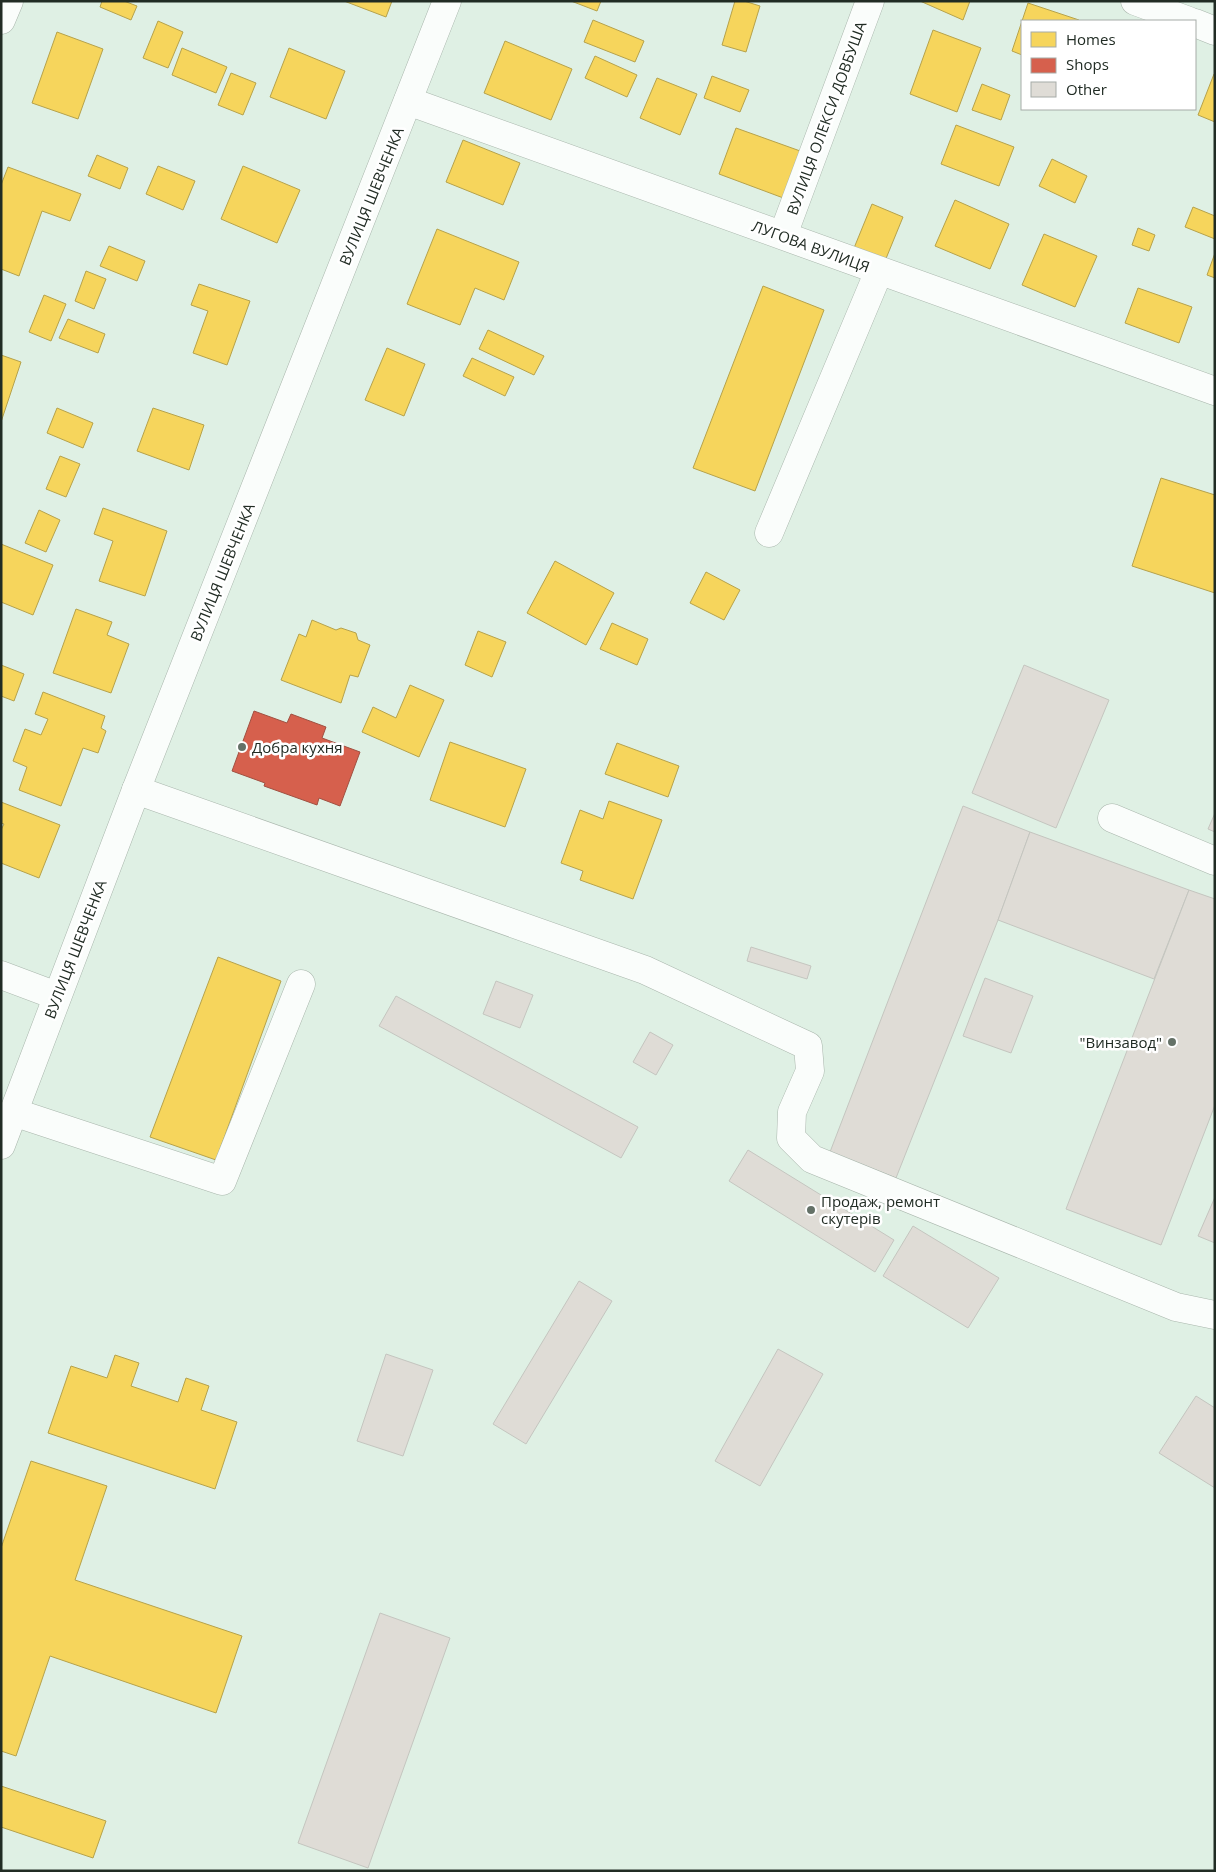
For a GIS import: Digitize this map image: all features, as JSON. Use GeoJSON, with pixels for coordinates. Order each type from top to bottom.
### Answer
{"type":"FeatureCollection","features":[{"type":"Feature","properties":{"kind":"street"},"geometry":{"type":"LineString","coordinates":[[1,20],[9,1]]}},
{"type":"Feature","properties":{"kind":"street","name":"ВУЛИЦЯ ШЕВЧЕНКА"},"geometry":{"type":"LineString","coordinates":[[1,1145],[136,790],[448,1]]}},
{"type":"Feature","properties":{"kind":"street","name":"ВУЛИЦЯ ОЛЕКСИ ДОВБУША"},"geometry":{"type":"LineString","coordinates":[[783,235],[870,1]]}},
{"type":"Feature","properties":{"kind":"street"},"geometry":{"type":"LineString","coordinates":[[1135,1],[1186,20]]}},
{"type":"Feature","properties":{"kind":"street"},"geometry":{"type":"LineString","coordinates":[[1196,23],[1215,31]]}},
{"type":"Feature","properties":{"kind":"street","name":"ЛУГОВА ВУЛИЦЯ"},"geometry":{"type":"LineString","coordinates":[[408,101],[1215,391]]}},
{"type":"Feature","properties":{"kind":"street"},"geometry":{"type":"LineString","coordinates":[[769,533],[879,271]]}},
{"type":"Feature","properties":{"kind":"street"},"geometry":{"type":"LineString","coordinates":[[136,790],[645,970],[808,1046],[810,1070],[792,1112],[791,1138],[812,1159],[1176,1307],[1215,1315]]}},
{"type":"Feature","properties":{"kind":"street"},"geometry":{"type":"LineString","coordinates":[[1112,818],[1215,861]]}},
{"type":"Feature","properties":{"kind":"street"},"geometry":{"type":"LineString","coordinates":[[1,975],[57,996]]}},
{"type":"Feature","properties":{"kind":"street"},"geometry":{"type":"LineString","coordinates":[[13,1112],[222,1180],[301,984]]}},
{"type":"Feature","properties":{"kind":"building: Homes"},"geometry":{"type":"Polygon","coordinates":[[[102,1],[124,1],[137,6],[131,20],[100,7],[102,1]]]}},
{"type":"Feature","properties":{"kind":"building: Homes"},"geometry":{"type":"Polygon","coordinates":[[[344,1],[392,1],[386,17],[344,1]]]}},
{"type":"Feature","properties":{"kind":"building: Homes"},"geometry":{"type":"Polygon","coordinates":[[[571,1],[601,1],[597,11],[571,1]]]}},
{"type":"Feature","properties":{"kind":"building: Homes"},"geometry":{"type":"Polygon","coordinates":[[[735,1],[744,1],[760,6],[746,52],[722,45],[735,1]]]}},
{"type":"Feature","properties":{"kind":"building: Homes"},"geometry":{"type":"Polygon","coordinates":[[[920,1],[970,1],[963,20],[920,1]]]}},
{"type":"Feature","properties":{"kind":"building: Homes"},"geometry":{"type":"Polygon","coordinates":[[[1028,3],[1079,20],[1022,20],[1028,3]]]}},
{"type":"Feature","properties":{"kind":"building: Homes"},"geometry":{"type":"Polygon","coordinates":[[[593,20],[644,41],[635,62],[584,42],[593,20]]]}},
{"type":"Feature","properties":{"kind":"building: Homes"},"geometry":{"type":"Polygon","coordinates":[[[158,21],[183,32],[168,68],[143,58],[158,21]]]}},
{"type":"Feature","properties":{"kind":"building: Homes"},"geometry":{"type":"Polygon","coordinates":[[[1021,24],[1021,55],[1012,51],[1021,24]]]}},
{"type":"Feature","properties":{"kind":"building: Homes"},"geometry":{"type":"Polygon","coordinates":[[[933,30],[981,48],[957,112],[910,94],[933,30]]]}},
{"type":"Feature","properties":{"kind":"building: Homes"},"geometry":{"type":"Polygon","coordinates":[[[57,32],[103,49],[78,119],[32,103],[57,32]]]}},
{"type":"Feature","properties":{"kind":"building: Homes"},"geometry":{"type":"Polygon","coordinates":[[[505,41],[572,69],[551,120],[484,93],[505,41]]]}},
{"type":"Feature","properties":{"kind":"building: Homes"},"geometry":{"type":"Polygon","coordinates":[[[182,48],[227,67],[216,93],[172,75],[182,48]]]}},
{"type":"Feature","properties":{"kind":"building: Homes"},"geometry":{"type":"Polygon","coordinates":[[[289,48],[345,71],[326,119],[270,97],[289,48]]]}},
{"type":"Feature","properties":{"kind":"building: Homes"},"geometry":{"type":"Polygon","coordinates":[[[595,56],[637,75],[627,97],[585,78],[595,56]]]}},
{"type":"Feature","properties":{"kind":"building: Homes"},"geometry":{"type":"Polygon","coordinates":[[[231,73],[256,83],[243,115],[218,105],[231,73]]]}},
{"type":"Feature","properties":{"kind":"building: Homes"},"geometry":{"type":"Polygon","coordinates":[[[1215,74],[1215,122],[1198,115],[1215,74]]]}},
{"type":"Feature","properties":{"kind":"building: Homes"},"geometry":{"type":"Polygon","coordinates":[[[712,76],[749,90],[740,112],[704,98],[712,76]]]}},
{"type":"Feature","properties":{"kind":"building: Homes"},"geometry":{"type":"Polygon","coordinates":[[[657,78],[697,94],[680,135],[640,118],[657,78]]]}},
{"type":"Feature","properties":{"kind":"building: Homes"},"geometry":{"type":"Polygon","coordinates":[[[982,84],[1010,95],[1001,120],[972,110],[982,84]]]}},
{"type":"Feature","properties":{"kind":"building: Homes"},"geometry":{"type":"Polygon","coordinates":[[[956,125],[1014,147],[999,186],[941,164],[956,125]]]}},
{"type":"Feature","properties":{"kind":"building: Homes"},"geometry":{"type":"Polygon","coordinates":[[[736,128],[803,152],[786,199],[719,174],[736,128]]]}},
{"type":"Feature","properties":{"kind":"building: Homes"},"geometry":{"type":"Polygon","coordinates":[[[463,140],[520,163],[503,205],[446,182],[463,140]]]}},
{"type":"Feature","properties":{"kind":"building: Homes"},"geometry":{"type":"Polygon","coordinates":[[[97,155],[128,168],[120,189],[88,176],[97,155]]]}},
{"type":"Feature","properties":{"kind":"building: Homes"},"geometry":{"type":"Polygon","coordinates":[[[1052,159],[1087,176],[1075,203],[1039,186],[1052,159]]]}},
{"type":"Feature","properties":{"kind":"building: Homes"},"geometry":{"type":"Polygon","coordinates":[[[158,166],[195,181],[183,210],[146,194],[158,166]]]}},
{"type":"Feature","properties":{"kind":"building: Homes"},"geometry":{"type":"Polygon","coordinates":[[[243,166],[300,190],[277,243],[221,219],[243,166]]]}},
{"type":"Feature","properties":{"kind":"building: Homes"},"geometry":{"type":"Polygon","coordinates":[[[8,167],[81,194],[70,221],[42,211],[19,276],[1,269],[1,185],[8,167]]]}},
{"type":"Feature","properties":{"kind":"building: Homes"},"geometry":{"type":"Polygon","coordinates":[[[955,200],[1009,224],[990,269],[935,246],[955,200]]]}},
{"type":"Feature","properties":{"kind":"building: Homes"},"geometry":{"type":"Polygon","coordinates":[[[872,204],[903,217],[885,261],[854,248],[872,204]]]}},
{"type":"Feature","properties":{"kind":"building: Homes"},"geometry":{"type":"Polygon","coordinates":[[[1193,207],[1215,216],[1215,239],[1185,227],[1193,207]]]}},
{"type":"Feature","properties":{"kind":"building: Homes"},"geometry":{"type":"Polygon","coordinates":[[[1138,228],[1155,235],[1149,251],[1132,245],[1138,228]]]}},
{"type":"Feature","properties":{"kind":"building: Homes"},"geometry":{"type":"Polygon","coordinates":[[[437,229],[519,262],[504,300],[475,288],[460,325],[407,304],[437,229]]]}},
{"type":"Feature","properties":{"kind":"building: Homes"},"geometry":{"type":"Polygon","coordinates":[[[1044,234],[1097,256],[1075,307],[1022,285],[1044,234]]]}},
{"type":"Feature","properties":{"kind":"building: Homes"},"geometry":{"type":"Polygon","coordinates":[[[109,246],[145,261],[137,281],[100,266],[109,246]]]}},
{"type":"Feature","properties":{"kind":"building: Homes"},"geometry":{"type":"Polygon","coordinates":[[[1215,253],[1215,278],[1207,275],[1215,253]]]}},
{"type":"Feature","properties":{"kind":"building: Homes"},"geometry":{"type":"Polygon","coordinates":[[[86,271],[106,279],[94,309],[75,301],[86,271]]]}},
{"type":"Feature","properties":{"kind":"building: Homes"},"geometry":{"type":"Polygon","coordinates":[[[199,284],[250,301],[227,365],[193,353],[208,311],[191,305],[199,284]]]}},
{"type":"Feature","properties":{"kind":"building: Homes"},"geometry":{"type":"Polygon","coordinates":[[[763,286],[824,310],[755,491],[693,468],[763,286]]]}},
{"type":"Feature","properties":{"kind":"building: Homes"},"geometry":{"type":"Polygon","coordinates":[[[1138,288],[1192,307],[1179,343],[1125,323],[1138,288]]]}},
{"type":"Feature","properties":{"kind":"building: Homes"},"geometry":{"type":"Polygon","coordinates":[[[44,295],[66,304],[51,341],[29,332],[44,295]]]}},
{"type":"Feature","properties":{"kind":"building: Homes"},"geometry":{"type":"Polygon","coordinates":[[[68,319],[105,334],[98,353],[59,338],[68,319]]]}},
{"type":"Feature","properties":{"kind":"building: Homes"},"geometry":{"type":"Polygon","coordinates":[[[488,330],[544,356],[534,375],[479,349],[488,330]]]}},
{"type":"Feature","properties":{"kind":"building: Homes"},"geometry":{"type":"Polygon","coordinates":[[[387,348],[425,364],[404,416],[365,400],[387,348]]]}},
{"type":"Feature","properties":{"kind":"building: Homes"},"geometry":{"type":"Polygon","coordinates":[[[1,355],[21,362],[1,422],[1,355]]]}},
{"type":"Feature","properties":{"kind":"building: Homes"},"geometry":{"type":"Polygon","coordinates":[[[472,358],[514,377],[505,396],[463,376],[472,358]]]}},
{"type":"Feature","properties":{"kind":"building: Homes"},"geometry":{"type":"Polygon","coordinates":[[[57,408],[93,423],[83,448],[47,433],[57,408]]]}},
{"type":"Feature","properties":{"kind":"building: Homes"},"geometry":{"type":"Polygon","coordinates":[[[153,408],[204,425],[189,470],[137,451],[153,408]]]}},
{"type":"Feature","properties":{"kind":"building: Homes"},"geometry":{"type":"Polygon","coordinates":[[[60,456],[80,464],[66,497],[46,489],[60,456]]]}},
{"type":"Feature","properties":{"kind":"building: Homes"},"geometry":{"type":"Polygon","coordinates":[[[1161,478],[1215,495],[1215,593],[1132,566],[1161,478]]]}},
{"type":"Feature","properties":{"kind":"building: Homes"},"geometry":{"type":"Polygon","coordinates":[[[103,508],[167,531],[145,596],[99,581],[113,541],[94,534],[103,508]]]}},
{"type":"Feature","properties":{"kind":"building: Homes"},"geometry":{"type":"Polygon","coordinates":[[[39,510],[60,520],[46,552],[25,543],[39,510]]]}},
{"type":"Feature","properties":{"kind":"building: Homes"},"geometry":{"type":"Polygon","coordinates":[[[1,544],[53,565],[33,615],[1,602],[1,544]]]}},
{"type":"Feature","properties":{"kind":"building: Homes"},"geometry":{"type":"Polygon","coordinates":[[[555,561],[614,593],[586,645],[527,613],[555,561]]]}},
{"type":"Feature","properties":{"kind":"building: Homes"},"geometry":{"type":"Polygon","coordinates":[[[706,572],[740,590],[724,620],[690,603],[706,572]]]}},
{"type":"Feature","properties":{"kind":"building: Homes"},"geometry":{"type":"Polygon","coordinates":[[[76,609],[112,622],[107,635],[129,644],[111,693],[53,673],[76,609]]]}},
{"type":"Feature","properties":{"kind":"building: Homes"},"geometry":{"type":"Polygon","coordinates":[[[312,620],[336,630],[341,628],[356,633],[358,640],[370,645],[358,677],[350,675],[341,703],[281,680],[299,634],[306,637],[312,620]]]}},
{"type":"Feature","properties":{"kind":"building: Homes"},"geometry":{"type":"Polygon","coordinates":[[[612,623],[648,639],[637,665],[600,649],[612,623]]]}},
{"type":"Feature","properties":{"kind":"building: Homes"},"geometry":{"type":"Polygon","coordinates":[[[478,631],[506,642],[492,677],[465,665],[478,631]]]}},
{"type":"Feature","properties":{"kind":"building: Homes"},"geometry":{"type":"Polygon","coordinates":[[[1,665],[24,674],[14,701],[1,696],[1,665]]]}},
{"type":"Feature","properties":{"kind":"building: Homes"},"geometry":{"type":"Polygon","coordinates":[[[410,685],[444,700],[419,757],[362,732],[373,707],[396,718],[410,685]]]}},
{"type":"Feature","properties":{"kind":"building: Homes"},"geometry":{"type":"Polygon","coordinates":[[[43,692],[105,716],[101,728],[106,731],[98,753],[83,748],[61,806],[19,790],[27,767],[13,761],[25,729],[41,735],[48,719],[35,714],[43,692]]]}},
{"type":"Feature","properties":{"kind":"building: Homes"},"geometry":{"type":"Polygon","coordinates":[[[450,742],[526,769],[505,827],[430,800],[450,742]]]}},
{"type":"Feature","properties":{"kind":"building: Homes"},"geometry":{"type":"Polygon","coordinates":[[[617,743],[679,766],[668,797],[605,774],[617,743]]]}},
{"type":"Feature","properties":{"kind":"building: Homes"},"geometry":{"type":"Polygon","coordinates":[[[609,801],[662,820],[633,899],[580,880],[583,871],[561,863],[580,810],[603,819],[609,801]]]}},
{"type":"Feature","properties":{"kind":"building: Homes"},"geometry":{"type":"Polygon","coordinates":[[[1,802],[60,825],[39,878],[1,863],[1,830],[4,824],[1,823],[1,802]]]}},
{"type":"Feature","properties":{"kind":"building: Homes"},"geometry":{"type":"Polygon","coordinates":[[[218,957],[281,981],[216,1160],[150,1137],[218,957]]]}},
{"type":"Feature","properties":{"kind":"building: Homes"},"geometry":{"type":"Polygon","coordinates":[[[115,1355],[139,1363],[131,1386],[178,1402],[186,1378],[209,1386],[201,1410],[237,1422],[215,1489],[48,1433],[71,1366],[107,1378],[115,1355]]]}},
{"type":"Feature","properties":{"kind":"building: Homes"},"geometry":{"type":"Polygon","coordinates":[[[31,1461],[107,1486],[75,1580],[242,1636],[216,1713],[50,1656],[16,1756],[1,1751],[1,1548],[31,1461]]]}},
{"type":"Feature","properties":{"kind":"building: Homes"},"geometry":{"type":"Polygon","coordinates":[[[1,1786],[106,1821],[93,1858],[1,1827],[1,1786]]]}},
{"type":"Feature","properties":{"kind":"building: Shops"},"geometry":{"type":"Polygon","coordinates":[[[254,711],[287,723],[291,714],[326,727],[322,738],[360,752],[340,806],[319,798],[317,805],[264,786],[265,783],[232,771],[254,711]]]}},
{"type":"Feature","properties":{"kind":"building: Other"},"geometry":{"type":"Polygon","coordinates":[[[1024,665],[1109,700],[1056,828],[972,793],[1024,665]]]}},
{"type":"Feature","properties":{"kind":"building: Other"},"geometry":{"type":"Polygon","coordinates":[[[963,806],[1030,832],[998,920],[896,1178],[830,1152],[963,806]]]}},
{"type":"Feature","properties":{"kind":"building: Other"},"geometry":{"type":"Polygon","coordinates":[[[1215,813],[1215,832],[1208,829],[1215,813]]]}},
{"type":"Feature","properties":{"kind":"building: Other"},"geometry":{"type":"Polygon","coordinates":[[[1030,832],[1189,890],[1154,979],[998,920],[1030,832]]]}},
{"type":"Feature","properties":{"kind":"building: Other","name":"\"Винзавод\""},"geometry":{"type":"Polygon","coordinates":[[[1189,890],[1215,899],[1215,1105],[1161,1245],[1066,1209],[1189,890]]]}},
{"type":"Feature","properties":{"kind":"building: Other"},"geometry":{"type":"Polygon","coordinates":[[[751,947],[811,966],[807,979],[747,961],[751,947]]]}},
{"type":"Feature","properties":{"kind":"building: Other"},"geometry":{"type":"Polygon","coordinates":[[[985,978],[1033,996],[1011,1053],[963,1036],[985,978]]]}},
{"type":"Feature","properties":{"kind":"building: Other"},"geometry":{"type":"Polygon","coordinates":[[[496,981],[533,995],[520,1028],[483,1014],[496,981]]]}},
{"type":"Feature","properties":{"kind":"building: Other"},"geometry":{"type":"Polygon","coordinates":[[[396,996],[638,1127],[621,1158],[379,1026],[396,996]]]}},
{"type":"Feature","properties":{"kind":"building: Other"},"geometry":{"type":"Polygon","coordinates":[[[650,1032],[673,1045],[656,1075],[633,1062],[650,1032]]]}},
{"type":"Feature","properties":{"kind":"building: Other","name":"Продаж, ремонт скутерів"},"geometry":{"type":"Polygon","coordinates":[[[748,1150],[894,1240],[875,1272],[729,1181],[748,1150]]]}},
{"type":"Feature","properties":{"kind":"building: Other"},"geometry":{"type":"Polygon","coordinates":[[[1215,1197],[1215,1243],[1198,1236],[1215,1197]]]}},
{"type":"Feature","properties":{"kind":"building: Other"},"geometry":{"type":"Polygon","coordinates":[[[913,1226],[999,1278],[968,1328],[883,1276],[913,1226]]]}},
{"type":"Feature","properties":{"kind":"building: Other"},"geometry":{"type":"Polygon","coordinates":[[[579,1281],[612,1301],[526,1444],[493,1424],[579,1281]]]}},
{"type":"Feature","properties":{"kind":"building: Other"},"geometry":{"type":"Polygon","coordinates":[[[778,1349],[823,1374],[760,1486],[715,1461],[778,1349]]]}},
{"type":"Feature","properties":{"kind":"building: Other"},"geometry":{"type":"Polygon","coordinates":[[[386,1354],[433,1370],[403,1456],[357,1441],[386,1354]]]}},
{"type":"Feature","properties":{"kind":"building: Other"},"geometry":{"type":"Polygon","coordinates":[[[1196,1396],[1215,1408],[1215,1488],[1159,1453],[1196,1396]]]}},
{"type":"Feature","properties":{"kind":"building: Other"},"geometry":{"type":"Polygon","coordinates":[[[380,1613],[450,1638],[368,1868],[298,1843],[380,1613]]]}},
{"type":"Feature","properties":{"kind":"place","name":"Добра кухня"},"geometry":{"type":"Point","coordinates":[242,747]}},
{"type":"Feature","properties":{"kind":"place","name":"\"Винзавод\""},"geometry":{"type":"Point","coordinates":[1172,1042]}},
{"type":"Feature","properties":{"kind":"place","name":"Продаж, ремонт скутерів"},"geometry":{"type":"Point","coordinates":[811,1210]}}]}
